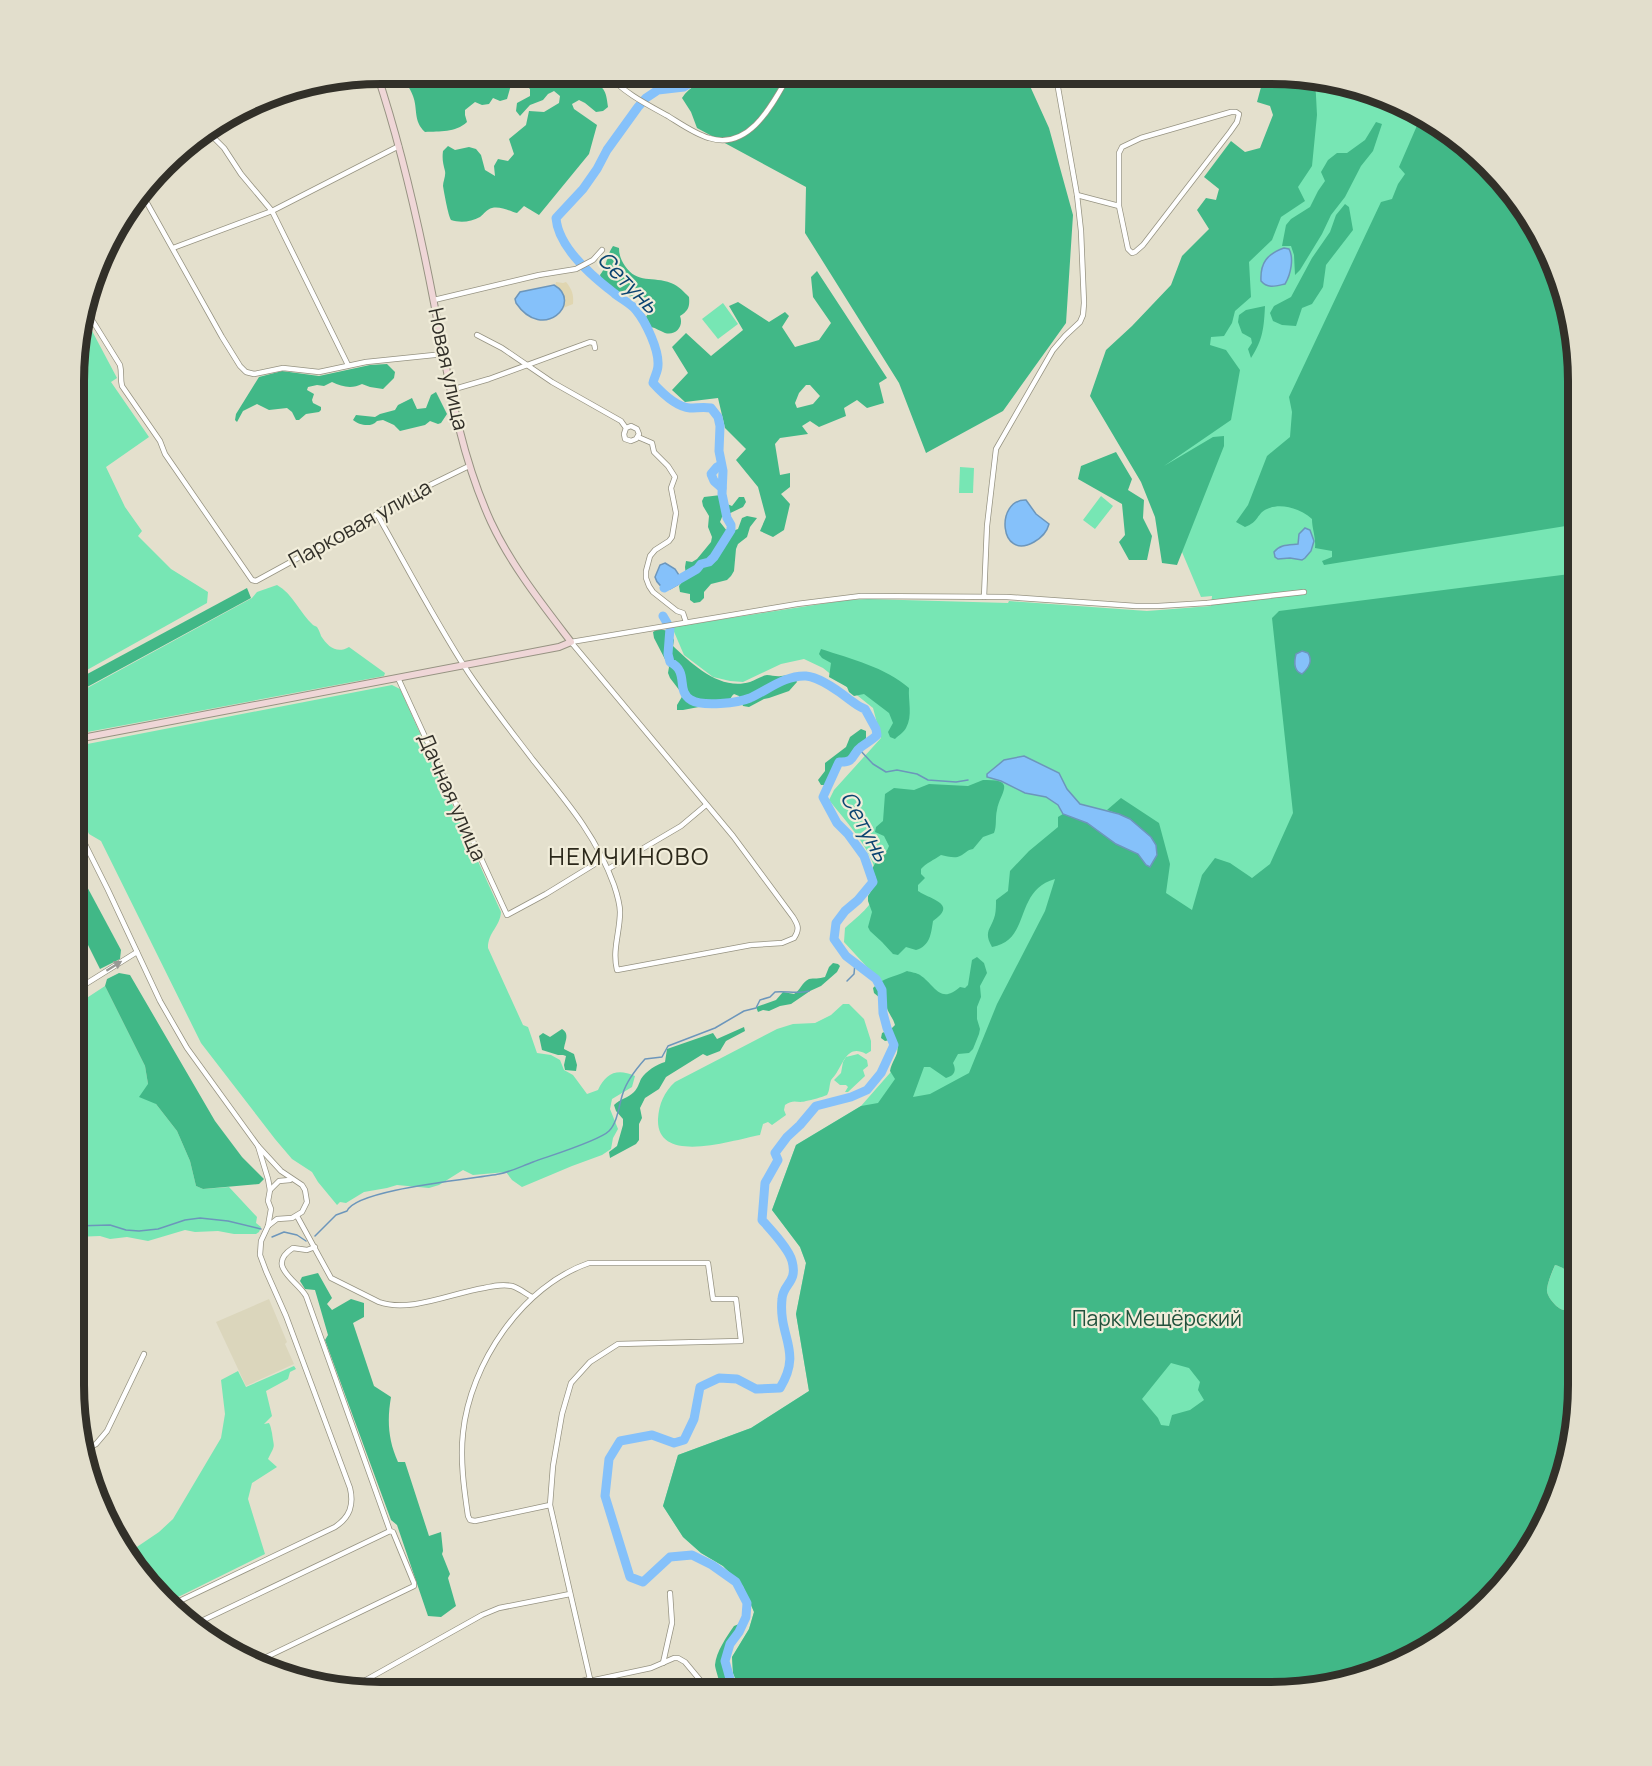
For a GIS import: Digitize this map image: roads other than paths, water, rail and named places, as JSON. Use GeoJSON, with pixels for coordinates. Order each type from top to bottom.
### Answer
{"type":"FeatureCollection","features":[{"type":"Feature","properties":{"kind":"street","name":"Новая улица"},"geometry":{"type":"LineString","coordinates":[[380,84],[399,146],[434,300],[451,390],[470,466],[485,507],[500,538],[535,594],[571,642]]}},
{"type":"Feature","properties":{"kind":"street"},"geometry":{"type":"LineString","coordinates":[[617,84],[656,110],[709,138],[732,140],[754,127],[783,84]]}},
{"type":"Feature","properties":{"kind":"street"},"geometry":{"type":"LineString","coordinates":[[984,597],[987,526],[996,449],[1053,350],[1078,325],[1083,315],[1081,231],[1057,84]]}},
{"type":"Feature","properties":{"kind":"street"},"geometry":{"type":"LineString","coordinates":[[1236,111],[1239,114],[1230,132],[1132,253],[1128,249],[1119,206],[1119,153],[1122,147],[1141,138],[1231,112],[1236,111]]}},
{"type":"Feature","properties":{"kind":"street"},"geometry":{"type":"LineString","coordinates":[[212,137],[224,148],[241,174],[272,211],[348,365]]}},
{"type":"Feature","properties":{"kind":"street"},"geometry":{"type":"LineString","coordinates":[[173,248],[272,211],[399,146]]}},
{"type":"Feature","properties":{"kind":"street"},"geometry":{"type":"LineString","coordinates":[[1077,195],[1119,206]]}},
{"type":"Feature","properties":{"kind":"street"},"geometry":{"type":"LineString","coordinates":[[145,200],[222,337],[246,372],[254,374],[283,369],[319,372],[348,365],[444,354]]}},
{"type":"Feature","properties":{"kind":"street"},"geometry":{"type":"LineString","coordinates":[[434,300],[539,275],[576,269],[593,260],[602,250]]}},
{"type":"Feature","properties":{"kind":"street","name":"Парковая улица"},"geometry":{"type":"LineString","coordinates":[[91,319],[120,365],[122,386],[252,580],[256,581],[328,543],[385,507],[470,466]]}},
{"type":"Feature","properties":{"kind":"street"},"geometry":{"type":"LineString","coordinates":[[477,335],[502,348],[552,382],[621,422],[626,428]]}},
{"type":"Feature","properties":{"kind":"street"},"geometry":{"type":"LineString","coordinates":[[451,390],[590,342],[594,343],[595,348]]}},
{"type":"Feature","properties":{"kind":"street"},"geometry":{"type":"LineString","coordinates":[[626,428],[632,426],[637,429],[638,437]]}},
{"type":"Feature","properties":{"kind":"street"},"geometry":{"type":"LineString","coordinates":[[626,428],[624,434],[628,441],[634,441],[638,437]]}},
{"type":"Feature","properties":{"kind":"street"},"geometry":{"type":"LineString","coordinates":[[638,437],[652,443],[654,452],[675,477],[671,488],[676,513],[672,537],[650,556],[646,578],[653,592],[677,611],[683,613],[686,622]]}},
{"type":"Feature","properties":{"kind":"street"},"geometry":{"type":"LineString","coordinates":[[377,514],[423,598],[465,665],[522,745],[590,833],[608,869],[619,901],[620,912],[615,944],[617,970],[751,945],[782,943],[794,938],[798,929],[793,917],[734,836],[571,642]]}},
{"type":"Feature","properties":{"kind":"street"},"geometry":{"type":"LineString","coordinates":[[84,738],[559,647],[571,642],[797,604],[861,596],[984,597],[1158,606],[1304,592]]}},
{"type":"Feature","properties":{"kind":"street","name":"Дачная улица"},"geometry":{"type":"LineString","coordinates":[[398,678],[507,915],[603,859]]}},
{"type":"Feature","properties":{"kind":"street"},"geometry":{"type":"LineString","coordinates":[[608,869],[681,826],[706,805]]}},
{"type":"Feature","properties":{"kind":"street"},"geometry":{"type":"LineString","coordinates":[[84,842],[160,1001],[187,1048],[258,1146],[274,1165],[291,1180],[302,1185],[307,1196],[305,1207],[297,1216],[277,1219],[268,1226]]}},
{"type":"Feature","properties":{"kind":"street"},"geometry":{"type":"LineString","coordinates":[[84,985],[137,952]]}},
{"type":"Feature","properties":{"kind":"street"},"geometry":{"type":"LineString","coordinates":[[258,1146],[266,1168],[270,1190],[268,1201],[271,1209],[283,1218]]}},
{"type":"Feature","properties":{"kind":"street"},"geometry":{"type":"LineString","coordinates":[[270,1190],[279,1181],[291,1180]]}},
{"type":"Feature","properties":{"kind":"street"},"geometry":{"type":"LineString","coordinates":[[179,1602],[324,1533],[342,1522],[351,1509],[353,1499],[350,1488],[286,1316],[260,1255],[261,1241],[268,1226],[271,1209]]}},
{"type":"Feature","properties":{"kind":"street"},"geometry":{"type":"LineString","coordinates":[[297,1216],[331,1278],[387,1305],[404,1306],[499,1285],[514,1287],[532,1297]]}},
{"type":"Feature","properties":{"kind":"street"},"geometry":{"type":"LineString","coordinates":[[265,1658],[412,1588],[414,1583],[393,1532],[390,1531],[306,1296],[286,1274],[283,1264],[283,1258],[293,1248],[308,1250],[315,1247]]}},
{"type":"Feature","properties":{"kind":"street"},"geometry":{"type":"LineString","coordinates":[[550,1505],[475,1521],[470,1520],[468,1516],[463,1480],[463,1433],[470,1396],[483,1365],[501,1335],[532,1297],[573,1269],[589,1263],[708,1263],[713,1299],[736,1299],[741,1341],[618,1344],[590,1362],[571,1383],[565,1404],[553,1466],[550,1505],[590,1680]]}},
{"type":"Feature","properties":{"kind":"street"},"geometry":{"type":"LineString","coordinates":[[91,1447],[96,1444],[106,1431],[144,1354]]}},
{"type":"Feature","properties":{"kind":"street"},"geometry":{"type":"LineString","coordinates":[[201,1621],[390,1531]]}},
{"type":"Feature","properties":{"kind":"street"},"geometry":{"type":"LineString","coordinates":[[663,1663],[672,1623],[670,1593]]}},
{"type":"Feature","properties":{"kind":"street"},"geometry":{"type":"LineString","coordinates":[[364,1681],[482,1615],[499,1608],[570,1594]]}},
{"type":"Feature","properties":{"kind":"street"},"geometry":{"type":"LineString","coordinates":[[582,1682],[651,1668],[674,1658],[682,1660],[701,1682]]}},
{"type":"Feature","properties":{"kind":"water"},"geometry":{"type":"Polygon","coordinates":[[[1284,248],[1289,249],[1291,257],[1287,280],[1285,284],[1266,285],[1261,281],[1263,264],[1269,256],[1284,248]]]}},
{"type":"Feature","properties":{"kind":"water"},"geometry":{"type":"Polygon","coordinates":[[[554,285],[562,292],[565,301],[562,309],[548,319],[538,319],[527,314],[516,303],[515,299],[520,292],[554,285]]]}},
{"type":"Feature","properties":{"kind":"water"},"geometry":{"type":"Polygon","coordinates":[[[1026,500],[1036,514],[1049,524],[1039,539],[1022,546],[1014,544],[1005,528],[1009,509],[1016,502],[1026,500]]]}},
{"type":"Feature","properties":{"kind":"water"},"geometry":{"type":"Polygon","coordinates":[[[1305,528],[1310,530],[1314,541],[1311,551],[1305,558],[1302,560],[1275,557],[1274,552],[1279,548],[1298,544],[1299,534],[1305,528]]]}},
{"type":"Feature","properties":{"kind":"water"},"geometry":{"type":"Polygon","coordinates":[[[665,563],[675,569],[681,578],[679,584],[670,589],[660,586],[655,577],[660,565],[665,563]]]}},
{"type":"Feature","properties":{"kind":"water"},"geometry":{"type":"Polygon","coordinates":[[[1302,651],[1308,653],[1310,662],[1302,674],[1297,671],[1295,663],[1296,654],[1302,651]]]}},
{"type":"Feature","properties":{"kind":"water"},"geometry":{"type":"Polygon","coordinates":[[[1024,756],[1059,773],[1067,789],[1080,804],[1130,819],[1151,837],[1156,845],[1157,855],[1150,867],[1138,854],[1116,844],[1087,823],[1063,814],[1058,805],[1046,797],[1025,793],[987,777],[987,774],[1004,760],[1024,756]]]}},
{"type":"Feature","properties":{"kind":"waterway","name":"Сетунь"},"geometry":{"type":"LineString","coordinates":[[664,588],[697,569],[701,564],[709,562],[731,530],[722,494],[723,471],[719,451],[718,417],[711,408],[690,408],[680,405],[653,383],[658,359],[651,336],[640,315],[596,279],[578,260],[563,240],[556,218],[583,189],[607,150],[646,98],[658,90],[684,87],[689,84]]}},
{"type":"Feature","properties":{"kind":"waterway"},"geometry":{"type":"LineString","coordinates":[[721,465],[711,474],[714,481],[722,488]]}},
{"type":"Feature","properties":{"kind":"waterway","name":"Сетунь"},"geometry":{"type":"LineString","coordinates":[[663,616],[670,628],[668,654],[670,662],[679,671],[686,696],[691,700],[712,704],[737,701],[750,698],[784,680],[806,676],[823,682],[865,709],[877,735],[858,750],[851,760],[839,762],[823,797],[837,823],[864,856],[873,882],[836,923],[834,939],[846,956],[876,979],[882,990],[883,1013],[894,1045],[881,1073],[867,1090],[851,1097],[816,1106],[787,1137],[775,1153],[778,1160],[765,1183],[762,1220],[787,1251],[793,1268],[792,1278],[782,1299],[783,1324],[790,1354],[787,1375],[780,1388],[756,1389],[737,1379],[719,1378],[700,1387],[694,1419],[684,1440],[674,1443],[652,1435],[620,1441],[609,1459],[605,1496],[630,1577],[643,1582],[670,1557],[692,1555],[712,1565],[736,1582],[747,1603],[746,1617],[730,1644],[725,1661],[731,1682]]}},
{"type":"Feature","properties":{"kind":"waterway"},"geometry":{"type":"LineString","coordinates":[[858,748],[873,764],[886,772],[897,770],[917,774],[928,780],[956,782],[968,780]]}},
{"type":"Feature","properties":{"kind":"waterway"},"geometry":{"type":"LineString","coordinates":[[847,981],[854,974],[855,963]]}},
{"type":"Feature","properties":{"kind":"waterway"},"geometry":{"type":"LineString","coordinates":[[315,1236],[336,1215],[347,1211],[355,1203],[371,1197],[417,1186],[503,1173],[604,1135],[612,1127],[616,1118],[627,1083],[645,1059],[662,1057],[668,1046],[715,1028],[744,1011],[756,1008],[760,1000],[770,997],[775,992],[809,991]]}},
{"type":"Feature","properties":{"kind":"waterway"},"geometry":{"type":"LineString","coordinates":[[84,1226],[110,1225],[139,1231],[158,1229],[185,1220],[200,1218],[228,1221],[261,1229]]}},
{"type":"Feature","properties":{"kind":"waterway"},"geometry":{"type":"LineString","coordinates":[[272,1237],[284,1232],[297,1235],[306,1241]]}},
{"type":"Feature","properties":{"kind":"district","name":"НЕМЧИНОВО"},"geometry":{"type":"Point","coordinates":[629,857]}},
{"type":"Feature","properties":{"kind":"park label","name":"Парк Мещёрский"},"geometry":{"type":"Point","coordinates":[1157,1319]}}]}
